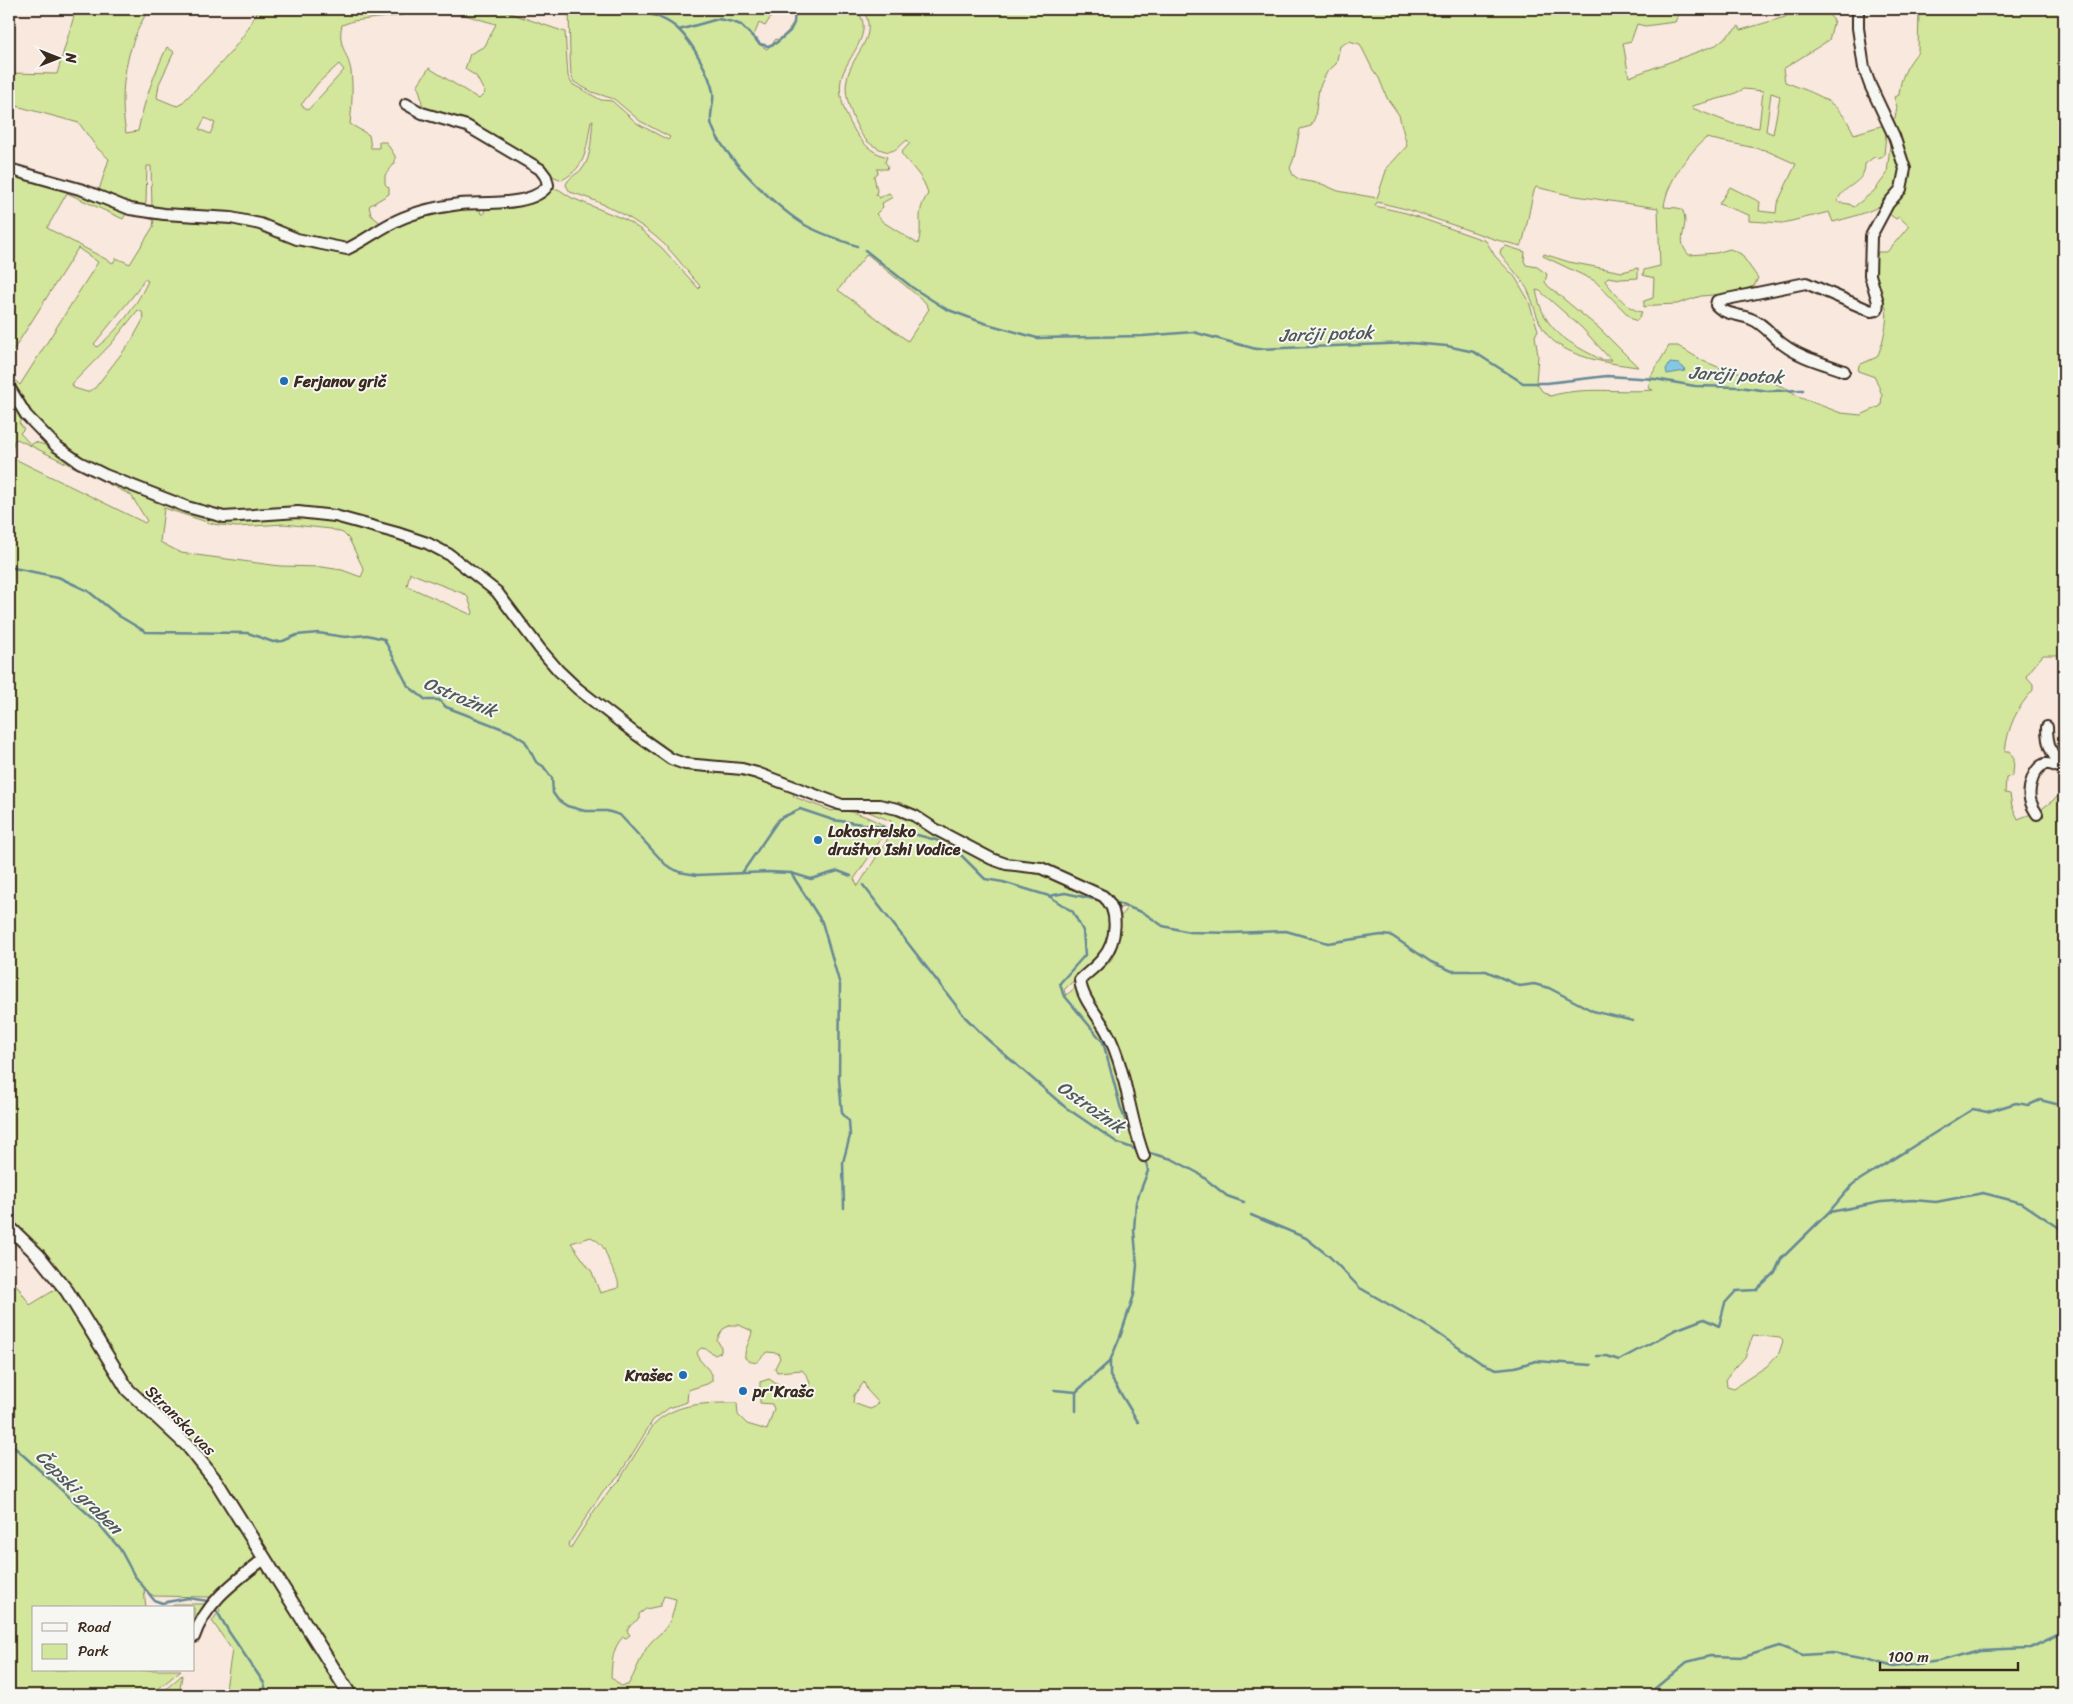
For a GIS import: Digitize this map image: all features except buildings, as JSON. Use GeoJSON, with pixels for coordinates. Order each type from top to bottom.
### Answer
{"type":"FeatureCollection","features":[{"type":"Feature","properties":{"kind":"street"},"geometry":{"type":"LineString","coordinates":[[1844,371],[1795,352],[1783,345],[1762,325],[1751,319],[1719,309],[1716,305],[1717,301],[1806,283],[1871,311],[1877,310],[1878,302],[1870,275],[1871,236],[1888,204],[1901,189],[1905,169],[1894,136],[1864,68],[1858,28],[1858,9]]}},
{"type":"Feature","properties":{"kind":"street"},"geometry":{"type":"LineString","coordinates":[[9,169],[52,180],[130,209],[164,214],[231,218],[260,224],[297,239],[347,250],[391,223],[419,212],[445,206],[499,203],[533,197],[544,192],[548,185],[546,177],[540,169],[487,136],[467,126],[422,113],[406,104]]}},
{"type":"Feature","properties":{"kind":"street"},"geometry":{"type":"LineString","coordinates":[[9,387],[26,415],[56,446],[79,462],[187,507],[224,517],[298,512],[335,516],[427,543],[450,555],[496,592],[540,649],[578,689],[631,731],[671,759],[685,764],[742,769],[757,773],[842,805],[879,805],[898,809],[916,816],[935,829],[992,859],[1006,864],[1041,868],[1102,896],[1114,910],[1110,946],[1104,957],[1080,980],[1081,990],[1109,1036],[1144,1156]]}},
{"type":"Feature","properties":{"kind":"street"},"geometry":{"type":"LineString","coordinates":[[2047,727],[2048,745],[2064,768]]}},
{"type":"Feature","properties":{"kind":"street"},"geometry":{"type":"LineString","coordinates":[[2037,814],[2032,806],[2029,792],[2036,772],[2043,765],[2047,764],[2064,768]]}},
{"type":"Feature","properties":{"kind":"street","name":"Stranska vas"},"geometry":{"type":"LineString","coordinates":[[9,1227],[38,1255],[67,1292],[128,1390],[197,1455],[265,1558],[350,1695]]}},
{"type":"Feature","properties":{"kind":"street"},"geometry":{"type":"LineString","coordinates":[[195,1635],[205,1614],[216,1599],[227,1587],[265,1558]]}},
{"type":"Feature","properties":{"kind":"green space"},"geometry":{"type":"Polygon","coordinates":[[[76,9],[149,9],[141,23],[130,53],[124,85],[123,101],[126,133],[138,131],[150,88],[167,47],[174,52],[159,84],[157,98],[179,106],[234,48],[258,9],[408,9],[403,15],[353,21],[342,25],[341,32],[342,44],[351,71],[352,98],[350,124],[369,135],[371,148],[379,148],[379,142],[386,142],[395,156],[395,163],[385,175],[385,184],[389,188],[389,194],[369,206],[371,215],[383,225],[354,243],[335,246],[287,231],[152,209],[151,166],[147,166],[146,202],[143,209],[98,193],[109,159],[97,148],[79,123],[9,104],[9,73],[57,74],[76,9]],[[339,64],[318,83],[301,105],[308,110],[344,70],[339,64]],[[205,118],[199,129],[210,134],[215,123],[205,118]]]}},
{"type":"Feature","properties":{"kind":"green space"},"geometry":{"type":"Polygon","coordinates":[[[444,9],[498,9],[565,32],[568,76],[572,84],[601,100],[612,101],[638,124],[668,140],[670,137],[640,121],[614,99],[592,92],[574,82],[571,75],[569,9],[776,9],[765,26],[759,23],[753,38],[758,39],[757,43],[767,49],[776,39],[781,40],[789,29],[795,18],[794,9],[856,9],[862,18],[862,36],[841,80],[840,92],[843,105],[850,123],[863,142],[871,150],[887,157],[885,162],[888,166],[887,169],[877,169],[878,173],[874,176],[876,194],[879,198],[889,193],[893,197],[882,203],[883,207],[876,214],[883,222],[918,244],[921,208],[928,194],[920,177],[901,153],[910,143],[907,140],[892,151],[884,151],[870,144],[864,138],[854,120],[848,100],[847,79],[867,36],[867,19],[862,9],[1681,9],[1675,22],[1645,26],[1637,24],[1631,41],[1623,43],[1629,77],[1716,45],[1739,26],[1741,30],[1785,17],[1796,9],[1822,9],[1834,20],[1829,40],[1783,69],[1785,82],[1817,95],[1834,106],[1848,122],[1854,134],[1884,125],[1886,134],[1884,155],[1879,158],[1874,157],[1865,164],[1864,171],[1858,181],[1844,191],[1837,202],[1854,207],[1874,191],[1887,174],[1891,135],[1902,163],[1901,184],[1895,194],[1877,207],[1833,222],[1829,212],[1783,223],[1749,221],[1749,215],[1719,204],[1730,187],[1760,202],[1759,211],[1776,213],[1777,204],[1796,164],[1765,150],[1706,138],[1685,160],[1673,179],[1664,207],[1678,208],[1683,211],[1685,223],[1682,239],[1689,255],[1716,253],[1730,249],[1741,254],[1758,278],[1754,286],[1734,293],[1701,296],[1677,304],[1644,307],[1644,301],[1653,298],[1654,278],[1643,275],[1644,270],[1660,266],[1658,208],[1569,195],[1536,187],[1521,246],[1497,240],[1406,209],[1377,202],[1375,206],[1406,213],[1486,241],[1495,256],[1515,277],[1528,299],[1538,330],[1535,336],[1538,356],[1536,382],[1542,391],[1550,396],[1589,390],[1653,390],[1648,388],[1651,376],[1669,346],[1678,346],[1703,361],[1731,372],[1744,372],[1754,375],[1788,389],[1801,398],[1841,413],[1861,415],[1881,406],[1882,395],[1875,377],[1858,371],[1859,365],[1877,357],[1886,326],[1886,308],[1875,274],[1878,252],[1887,252],[1909,226],[1899,217],[1896,219],[1889,214],[1889,206],[1904,184],[1906,165],[1904,155],[1889,121],[1895,118],[1897,107],[1894,97],[1899,95],[1905,72],[1918,52],[1919,9],[2064,9],[2064,655],[2043,655],[2026,676],[2033,684],[2033,690],[2022,704],[2008,733],[2005,751],[2010,751],[2014,759],[2013,775],[2006,778],[2005,793],[2010,794],[2012,806],[2018,819],[2039,811],[2064,792],[2064,1695],[355,1695],[206,1460],[192,1442],[128,1381],[105,1349],[57,1273],[27,1238],[9,1222],[9,391],[24,416],[19,423],[24,429],[20,433],[31,445],[35,442],[55,448],[104,477],[203,515],[223,519],[298,515],[329,518],[388,533],[436,551],[457,563],[502,601],[527,636],[556,671],[574,689],[658,754],[672,762],[685,766],[737,770],[753,774],[793,791],[794,797],[832,811],[844,811],[860,815],[876,821],[886,828],[886,832],[854,879],[858,886],[886,842],[893,827],[891,821],[780,776],[751,768],[679,759],[662,751],[562,672],[534,639],[507,598],[440,547],[421,539],[322,511],[300,509],[222,515],[190,506],[79,460],[52,441],[37,425],[9,383],[9,375],[20,385],[98,262],[78,248],[9,357],[9,172],[73,190],[146,214],[245,223],[269,229],[314,247],[336,251],[352,250],[385,228],[412,216],[445,209],[479,207],[481,214],[484,214],[485,206],[500,206],[535,199],[549,190],[558,189],[572,198],[626,220],[641,230],[662,248],[699,289],[700,286],[670,250],[655,236],[620,213],[596,201],[570,192],[566,185],[567,182],[583,168],[588,158],[593,120],[591,121],[581,162],[571,175],[562,180],[552,176],[531,160],[489,134],[456,119],[425,112],[417,86],[429,68],[479,99],[485,93],[476,76],[465,69],[470,54],[485,46],[496,24],[444,9]],[[1349,41],[1340,46],[1336,64],[1327,72],[1319,88],[1315,117],[1311,126],[1300,129],[1290,168],[1293,175],[1300,180],[1322,184],[1338,191],[1377,198],[1387,168],[1407,146],[1399,115],[1387,98],[1379,78],[1360,44],[1349,41]],[[1744,89],[1729,96],[1692,106],[1692,108],[1733,124],[1759,128],[1763,91],[1744,89]],[[1771,93],[1766,131],[1773,134],[1780,96],[1771,93]],[[67,193],[47,228],[113,263],[116,258],[130,264],[153,227],[154,220],[127,212],[123,219],[67,193]],[[867,254],[838,290],[908,341],[929,309],[925,302],[867,254]],[[144,279],[137,291],[94,344],[97,347],[105,341],[126,317],[148,281],[144,279]],[[138,310],[111,344],[72,384],[74,388],[87,392],[95,388],[132,340],[144,318],[142,312],[138,310]],[[17,439],[14,441],[11,456],[145,523],[147,521],[131,495],[17,439]],[[164,508],[160,542],[181,553],[280,566],[322,567],[342,570],[361,577],[364,570],[349,539],[343,533],[331,529],[284,524],[237,527],[213,524],[164,508]],[[410,573],[407,586],[472,615],[473,612],[467,595],[410,573]],[[1102,893],[1100,898],[1109,906],[1113,917],[1110,938],[1097,960],[1064,990],[1066,995],[1104,968],[1114,955],[1117,943],[1117,926],[1121,915],[1126,911],[1125,907],[1118,908],[1114,902],[1102,893]],[[591,1237],[571,1243],[592,1272],[600,1293],[618,1288],[618,1282],[600,1243],[591,1237]],[[731,1325],[723,1329],[717,1340],[721,1347],[721,1352],[715,1355],[701,1348],[697,1352],[699,1359],[712,1374],[712,1381],[688,1390],[687,1402],[669,1408],[653,1420],[620,1474],[603,1491],[568,1545],[570,1549],[594,1511],[620,1479],[654,1424],[663,1417],[672,1411],[693,1405],[737,1403],[738,1415],[747,1424],[767,1430],[774,1409],[772,1404],[760,1403],[760,1382],[769,1379],[787,1391],[807,1389],[810,1384],[808,1377],[802,1370],[777,1372],[775,1368],[780,1358],[778,1353],[767,1352],[760,1360],[755,1362],[745,1358],[752,1331],[739,1325],[731,1325]],[[1753,1335],[1745,1357],[1726,1378],[1727,1386],[1734,1388],[1767,1366],[1779,1353],[1783,1341],[1780,1338],[1753,1335]],[[864,1382],[854,1395],[853,1403],[870,1409],[875,1407],[878,1402],[867,1390],[864,1382]],[[664,1596],[660,1606],[646,1609],[639,1614],[639,1619],[627,1631],[630,1635],[626,1638],[623,1637],[619,1641],[613,1656],[611,1677],[621,1686],[628,1685],[648,1646],[668,1625],[676,1599],[664,1596]]]}},
{"type":"Feature","properties":{"kind":"green space"},"geometry":{"type":"Polygon","coordinates":[[[1506,246],[1525,252],[1524,261],[1526,265],[1537,267],[1547,274],[1545,282],[1548,286],[1600,329],[1638,367],[1597,360],[1569,351],[1557,344],[1540,323],[1527,289],[1500,253],[1501,249],[1506,246]],[[1536,290],[1539,304],[1551,326],[1559,334],[1579,348],[1602,360],[1611,360],[1582,328],[1540,291],[1536,290]]]}},
{"type":"Feature","properties":{"kind":"green space"},"geometry":{"type":"Polygon","coordinates":[[[1544,254],[1569,262],[1622,272],[1638,268],[1638,278],[1621,279],[1608,277],[1605,281],[1626,304],[1636,311],[1642,312],[1637,321],[1632,319],[1595,281],[1543,256],[1544,254]]]}},
{"type":"Feature","properties":{"kind":"green space"},"geometry":{"type":"Polygon","coordinates":[[[9,1274],[30,1305],[58,1288],[121,1388],[173,1437],[203,1472],[253,1550],[254,1562],[211,1597],[154,1596],[144,1590],[146,1606],[32,1606],[32,1672],[179,1672],[151,1695],[9,1695],[9,1312],[13,1310],[9,1302],[9,1274]]]}},
{"type":"Feature","properties":{"kind":"green space"},"geometry":{"type":"Polygon","coordinates":[[[259,1567],[264,1567],[344,1695],[225,1695],[232,1650],[212,1621],[220,1610],[216,1604],[259,1567]]]}},
{"type":"Feature","properties":{"kind":"green space"},"geometry":{"type":"Polygon","coordinates":[[[176,1604],[208,1604],[195,1626],[195,1606],[172,1606],[176,1604]]]}},
{"type":"Feature","properties":{"kind":"green space"},"geometry":{"type":"Polygon","coordinates":[[[182,1675],[179,1695],[159,1695],[182,1675]]]}},
{"type":"Feature","properties":{"kind":"water"},"geometry":{"type":"Polygon","coordinates":[[[1670,363],[1679,364],[1685,371],[1667,374],[1666,369],[1670,363]]]}},
{"type":"Feature","properties":{"kind":"waterway","name":"Jarčji potok"},"geometry":{"type":"LineString","coordinates":[[635,9],[669,22],[684,35],[695,50],[713,92],[712,126],[727,152],[752,180],[780,207],[805,225],[857,246]]}},
{"type":"Feature","properties":{"kind":"waterway","name":"Jarčji potok"},"geometry":{"type":"LineString","coordinates":[[679,30],[718,19],[741,25],[760,44],[768,46],[776,43],[790,31],[794,23],[795,9]]}},
{"type":"Feature","properties":{"kind":"waterway","name":"Jarčji potok"},"geometry":{"type":"LineString","coordinates":[[865,250],[913,288],[946,309],[984,323],[1037,338],[1143,336],[1193,332],[1256,349],[1411,343],[1447,346],[1474,352],[1523,383],[1547,383],[1607,376],[1655,379],[1695,386],[1739,387],[1768,391],[1803,390]]}},
{"type":"Feature","properties":{"kind":"waterway","name":"Ostrožnik"},"geometry":{"type":"LineString","coordinates":[[9,567],[58,577],[88,591],[119,616],[146,632],[248,633],[273,642],[283,641],[297,635],[318,633],[345,637],[367,635],[384,639],[408,686],[426,700],[439,700],[446,707],[511,732],[525,741],[536,762],[543,766],[552,778],[553,793],[558,800],[567,806],[585,811],[607,811],[620,815],[666,865],[679,872],[697,875],[791,873],[811,879],[838,871],[851,876]]}},
{"type":"Feature","properties":{"kind":"waterway"},"geometry":{"type":"LineString","coordinates":[[742,873],[779,819],[800,809],[833,820],[884,827]]}},
{"type":"Feature","properties":{"kind":"waterway"},"geometry":{"type":"LineString","coordinates":[[895,829],[936,840],[962,856],[985,879],[1003,882],[1049,896],[1073,912],[1083,931],[1085,955],[1060,983],[1063,994],[1103,1042],[1121,1109],[1137,1149]]}},
{"type":"Feature","properties":{"kind":"waterway"},"geometry":{"type":"LineString","coordinates":[[791,873],[822,922],[840,985],[839,1079],[842,1113],[849,1121],[850,1136],[843,1162],[844,1208]]}},
{"type":"Feature","properties":{"kind":"waterway","name":"Ostrožnik"},"geometry":{"type":"LineString","coordinates":[[863,885],[965,1017],[987,1039],[1065,1107],[1118,1143],[1135,1149],[1139,1153]]}},
{"type":"Feature","properties":{"kind":"waterway"},"geometry":{"type":"LineString","coordinates":[[1049,896],[1065,893],[1103,901]]}},
{"type":"Feature","properties":{"kind":"waterway"},"geometry":{"type":"LineString","coordinates":[[1117,903],[1144,913],[1163,926],[1189,932],[1286,931],[1328,943],[1381,935],[1392,936],[1431,962],[1452,971],[1486,971],[1520,986],[1534,984],[1549,988],[1593,1011],[1633,1021]]}},
{"type":"Feature","properties":{"kind":"waterway"},"geometry":{"type":"LineString","coordinates":[[1597,1356],[1607,1356],[1619,1360],[1675,1330],[1704,1319],[1719,1326],[1725,1303],[1736,1291],[1756,1290],[1775,1272],[1781,1259],[1829,1212],[1853,1184],[1973,1109],[1987,1112],[2016,1103],[2029,1105],[2040,1100],[2056,1104]]}},
{"type":"Feature","properties":{"kind":"waterway"},"geometry":{"type":"LineString","coordinates":[[1146,1152],[1172,1159],[1198,1173],[1227,1196],[1244,1202]]}},
{"type":"Feature","properties":{"kind":"waterway","name":"Ostrožnik"},"geometry":{"type":"LineString","coordinates":[[1138,1422],[1110,1376],[1110,1361],[1134,1295],[1137,1265],[1134,1230],[1136,1202],[1148,1171],[1144,1160]]}},
{"type":"Feature","properties":{"kind":"waterway"},"geometry":{"type":"LineString","coordinates":[[1830,1212],[1881,1202],[1913,1200],[1936,1202],[1983,1193],[2022,1203],[2064,1231]]}},
{"type":"Feature","properties":{"kind":"waterway"},"geometry":{"type":"LineString","coordinates":[[1251,1215],[1306,1238],[1330,1257],[1360,1288],[1430,1328],[1481,1363],[1497,1369],[1515,1367],[1536,1361],[1591,1365]]}},
{"type":"Feature","properties":{"kind":"waterway"},"geometry":{"type":"LineString","coordinates":[[1076,1411],[1076,1392],[1109,1362]]}},
{"type":"Feature","properties":{"kind":"waterway"},"geometry":{"type":"LineString","coordinates":[[1054,1390],[1076,1392]]}},
{"type":"Feature","properties":{"kind":"waterway","name":"Čepski graben"},"geometry":{"type":"LineString","coordinates":[[9,1429],[13,1446],[98,1523],[120,1549],[134,1575],[154,1600],[162,1603],[188,1598],[208,1601]]}},
{"type":"Feature","properties":{"kind":"waterway","name":"Čepski graben"},"geometry":{"type":"LineString","coordinates":[[215,1608],[264,1683],[267,1695]]}},
{"type":"Feature","properties":{"kind":"waterway","name":"Čepski graben"},"geometry":{"type":"LineString","coordinates":[[1647,1695],[1687,1662],[1710,1656],[1744,1657],[1779,1646],[1803,1655],[1832,1653],[1866,1659],[1894,1667],[1940,1661],[1979,1650],[2030,1648],[2064,1632]]}},
{"type":"Feature","properties":{"kind":"place","name":"Ferjanov grič"},"geometry":{"type":"Point","coordinates":[284,381]}},
{"type":"Feature","properties":{"kind":"place","name":"Lokostrelsko društvo Ishi Vodice"},"geometry":{"type":"Point","coordinates":[818,840]}},
{"type":"Feature","properties":{"kind":"place","name":"Krašec"},"geometry":{"type":"Point","coordinates":[683,1375]}},
{"type":"Feature","properties":{"kind":"place","name":"pr'Krašc"},"geometry":{"type":"Point","coordinates":[743,1391]}}]}
